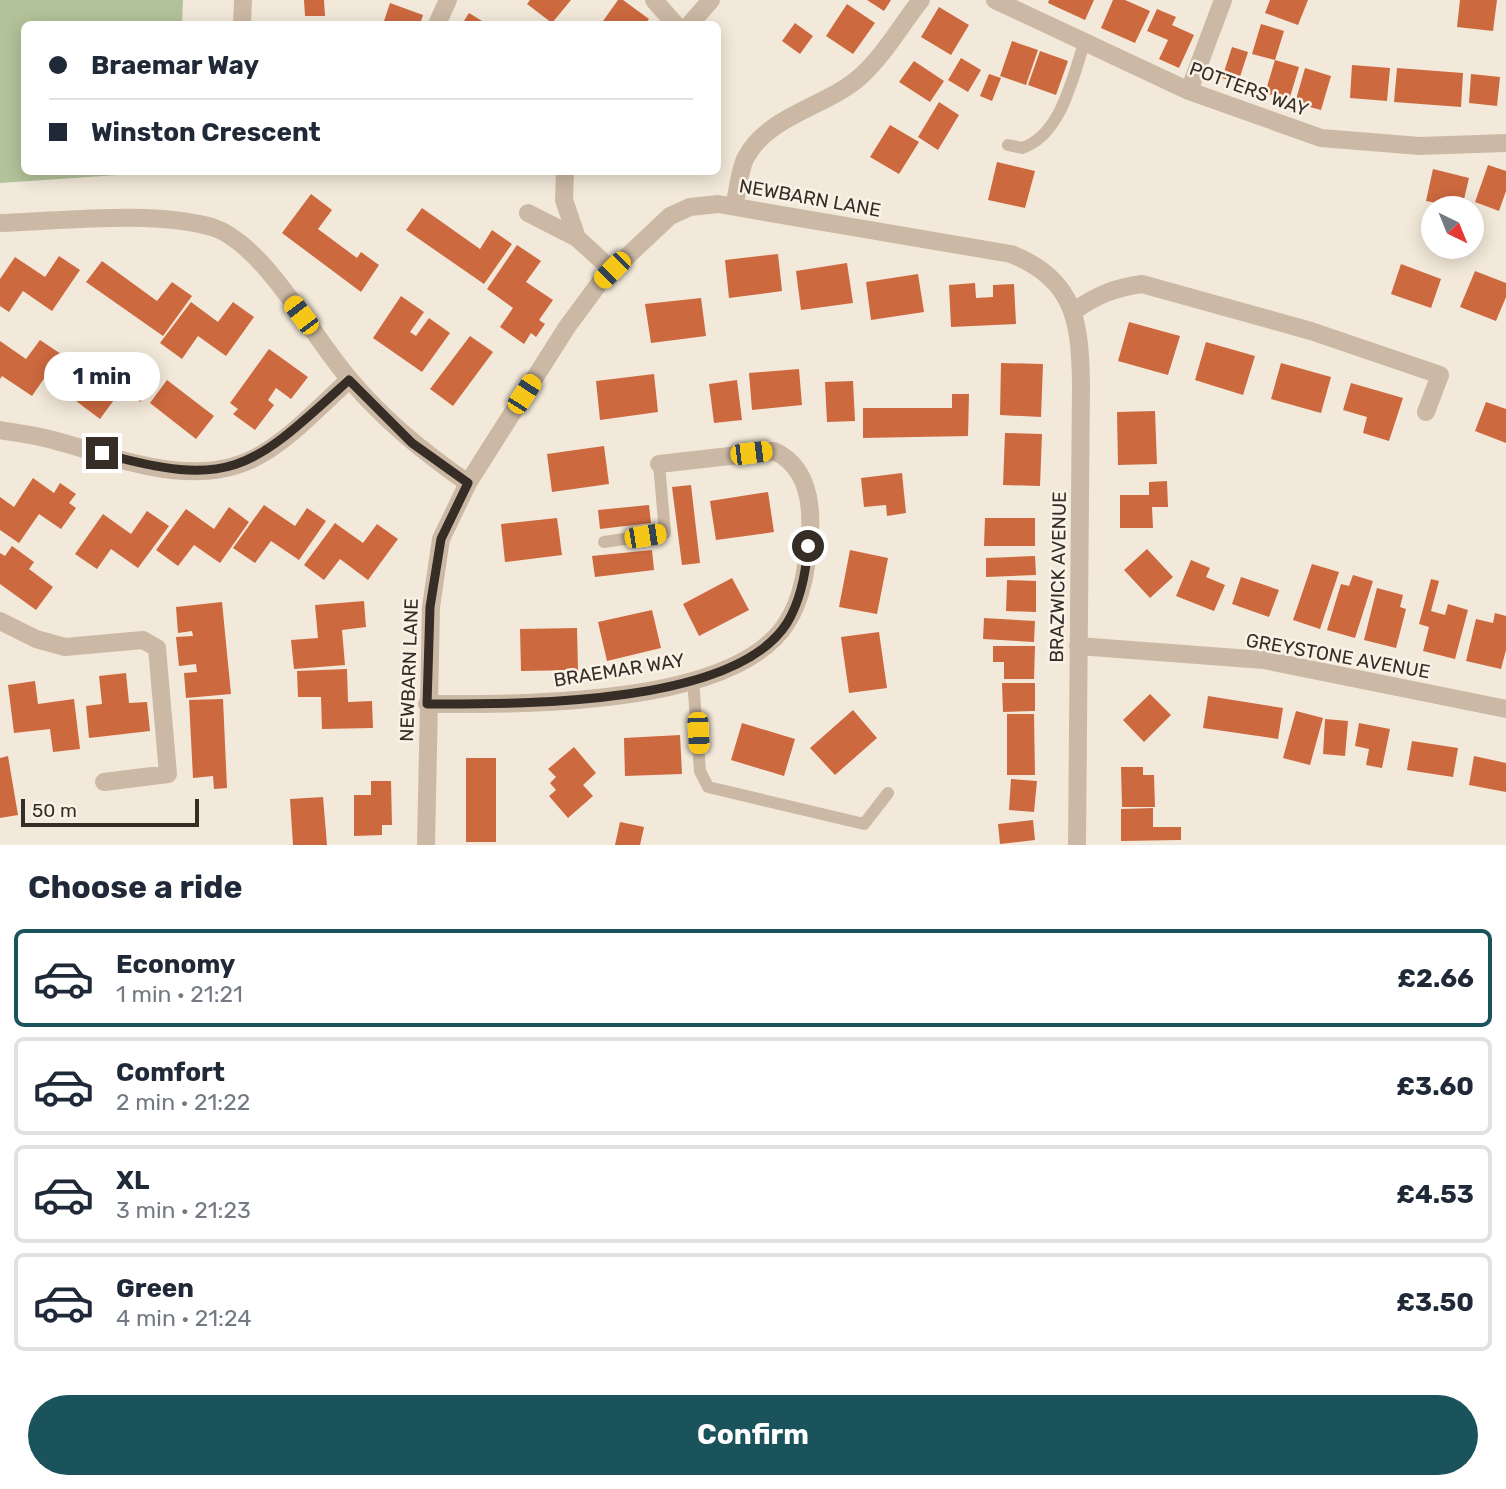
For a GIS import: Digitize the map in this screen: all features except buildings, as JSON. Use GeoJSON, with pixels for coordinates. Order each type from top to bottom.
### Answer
{"type":"FeatureCollection","features":[{"type":"Feature","properties":{"kind":"street"},"geometry":{"type":"LineString","coordinates":[[242,21],[243,0]]}},
{"type":"Feature","properties":{"kind":"street"},"geometry":{"type":"LineString","coordinates":[[438,21],[448,0]]}},
{"type":"Feature","properties":{"kind":"street"},"geometry":{"type":"LineString","coordinates":[[654,0],[672,21]]}},
{"type":"Feature","properties":{"kind":"street"},"geometry":{"type":"LineString","coordinates":[[693,21],[711,0]]}},
{"type":"Feature","properties":{"kind":"street"},"geometry":{"type":"LineString","coordinates":[[734,206],[745,160],[757,142],[773,127],[843,90],[862,75],[921,0]]}},
{"type":"Feature","properties":{"kind":"street","name":"POTTERS WAY"},"geometry":{"type":"LineString","coordinates":[[995,0],[1189,91],[1321,138],[1420,146],[1506,143]]}},
{"type":"Feature","properties":{"kind":"street"},"geometry":{"type":"LineString","coordinates":[[1189,91],[1223,0]]}},
{"type":"Feature","properties":{"kind":"street"},"geometry":{"type":"LineString","coordinates":[[565,175],[564,200],[577,238]]}},
{"type":"Feature","properties":{"kind":"street","name":"NEWBARN LANE"},"geometry":{"type":"LineString","coordinates":[[426,845],[430,607],[441,539],[468,483],[567,327],[612,270],[670,216],[690,207],[718,204],[1011,254],[1034,263],[1053,278],[1074,311]]}},
{"type":"Feature","properties":{"kind":"street"},"geometry":{"type":"LineString","coordinates":[[528,213],[577,238],[612,270]]}},
{"type":"Feature","properties":{"kind":"street"},"geometry":{"type":"LineString","coordinates":[[0,223],[146,219],[213,228],[238,239],[256,257],[349,380],[412,443],[468,483]]}},
{"type":"Feature","properties":{"kind":"street"},"geometry":{"type":"LineString","coordinates":[[1074,311],[1098,294],[1142,284],[1311,331],[1440,375],[1426,412]]}},
{"type":"Feature","properties":{"kind":"street","name":"BRAZWICK AVENUE"},"geometry":{"type":"LineString","coordinates":[[1074,311],[1080,348],[1081,384],[1077,845]]}},
{"type":"Feature","properties":{"kind":"street"},"geometry":{"type":"LineString","coordinates":[[0,430],[165,468],[210,471],[236,467],[267,450],[349,380]]}},
{"type":"Feature","properties":{"kind":"street","name":"BRAEMAR WAY"},"geometry":{"type":"LineString","coordinates":[[427,704],[533,704],[600,698],[693,680],[753,655],[787,623],[800,593],[807,567],[810,526],[804,480],[790,458],[774,451],[659,464]]}},
{"type":"Feature","properties":{"kind":"street"},"geometry":{"type":"LineString","coordinates":[[0,621],[36,639],[65,647],[143,640],[157,648],[168,774],[104,782]]}},
{"type":"Feature","properties":{"kind":"street","name":"GREYSTONE AVENUE"},"geometry":{"type":"LineString","coordinates":[[1078,646],[1264,660],[1506,709]]}},
{"type":"Feature","properties":{"kind":"lane"},"geometry":{"type":"LineString","coordinates":[[1008,145],[1022,148],[1045,135],[1069,88],[1084,44]]}},
{"type":"Feature","properties":{"kind":"lane"},"geometry":{"type":"LineString","coordinates":[[604,542],[665,533],[659,464]]}},
{"type":"Feature","properties":{"kind":"lane"},"geometry":{"type":"LineString","coordinates":[[693,680],[700,771],[708,787],[864,824],[888,793]]}},
{"type":"Feature","properties":{"kind":"green space"},"geometry":{"type":"Polygon","coordinates":[[[0,0],[183,0],[182,21],[21,21],[21,175],[118,175],[0,183],[0,0]]]}},
{"type":"Feature","properties":{"kind":"route"},"geometry":{"type":"LineString","coordinates":[[102,453],[177,471],[210,471],[236,467],[283,440],[349,380],[412,443],[468,483],[441,539],[430,607],[427,704],[533,704],[600,698],[660,688],[725,668],[753,655],[787,623],[800,593],[807,567],[808,546]]}}]}
